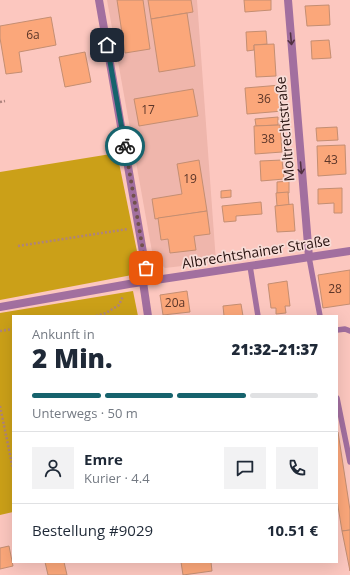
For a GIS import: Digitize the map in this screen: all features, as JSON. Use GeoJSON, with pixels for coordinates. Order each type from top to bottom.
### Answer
{"type":"FeatureCollection","features":[{"type":"Feature","properties":{"kind":"street"},"geometry":{"type":"LineString","coordinates":[[99,0],[139,228],[146,282],[148,315]]}},
{"type":"Feature","properties":{"kind":"street","name":"Moltrechtstraße"},"geometry":{"type":"LineString","coordinates":[[288,0],[308,257]]}},
{"type":"Feature","properties":{"kind":"street","name":"Albrechtshainer Straße"},"geometry":{"type":"LineString","coordinates":[[0,307],[129,284],[350,251]]}},
{"type":"Feature","properties":{"kind":"lane"},"geometry":{"type":"LineString","coordinates":[[308,257],[320,315]]}},
{"type":"Feature","properties":{"kind":"lane"},"geometry":{"type":"LineString","coordinates":[[250,266],[258,315]]}},
{"type":"Feature","properties":{"kind":"lane"},"geometry":{"type":"LineString","coordinates":[[338,330],[345,329],[350,331]]}},
{"type":"Feature","properties":{"kind":"lane"},"geometry":{"type":"LineString","coordinates":[[338,403],[350,462]]}},
{"type":"Feature","properties":{"kind":"path"},"geometry":{"type":"LineString","coordinates":[[0,102],[5,101]]}},
{"type":"Feature","properties":{"kind":"path"},"geometry":{"type":"LineString","coordinates":[[18,246],[139,228]]}},
{"type":"Feature","properties":{"kind":"path"},"geometry":{"type":"LineString","coordinates":[[100,315],[106,313],[119,304],[129,284]]}},
{"type":"Feature","properties":{"kind":"path"},"geometry":{"type":"LineString","coordinates":[[0,331],[12,329]]}},
{"type":"Feature","properties":{"kind":"path"},"geometry":{"type":"LineString","coordinates":[[0,406],[12,464]]}},
{"type":"Feature","properties":{"kind":"shaded area"},"geometry":{"type":"Polygon","coordinates":[[[107,0],[197,0],[216,262],[165,268],[153,257],[107,0]]]}},
{"type":"Feature","properties":{"kind":"shaded area"},"geometry":{"type":"Polygon","coordinates":[[[117,153],[139,267],[132,275],[0,300],[0,172],[117,153]]]}},
{"type":"Feature","properties":{"kind":"shaded area"},"geometry":{"type":"Polygon","coordinates":[[[133,291],[138,315],[12,315],[12,512],[0,515],[0,313],[133,291]]]}},
{"type":"Feature","properties":{"kind":"building"},"geometry":{"type":"Polygon","coordinates":[[[117,0],[143,0],[150,49],[125,53],[117,0]]]}},
{"type":"Feature","properties":{"kind":"building"},"geometry":{"type":"Polygon","coordinates":[[[148,0],[191,0],[193,12],[151,19],[148,0]]]}},
{"type":"Feature","properties":{"kind":"building"},"geometry":{"type":"Polygon","coordinates":[[[244,0],[271,0],[271,10],[245,12],[244,0]]]}},
{"type":"Feature","properties":{"kind":"building"},"geometry":{"type":"Polygon","coordinates":[[[329,5],[330,25],[307,26],[305,6],[329,5]]]}},
{"type":"Feature","properties":{"kind":"building"},"geometry":{"type":"Polygon","coordinates":[[[187,13],[195,66],[159,72],[151,19],[187,13]]]}},
{"type":"Feature","properties":{"kind":"building"},"geometry":{"type":"Polygon","coordinates":[[[51,17],[56,45],[19,52],[22,72],[6,74],[0,38],[0,26],[51,17]]]}},
{"type":"Feature","properties":{"kind":"building"},"geometry":{"type":"Polygon","coordinates":[[[266,31],[267,44],[254,45],[254,50],[247,51],[246,32],[266,31]]]}},
{"type":"Feature","properties":{"kind":"building"},"geometry":{"type":"Polygon","coordinates":[[[329,40],[331,58],[312,59],[311,41],[329,40]]]}},
{"type":"Feature","properties":{"kind":"building"},"geometry":{"type":"Polygon","coordinates":[[[274,44],[276,76],[256,77],[254,45],[274,44]]]}},
{"type":"Feature","properties":{"kind":"building"},"geometry":{"type":"Polygon","coordinates":[[[85,52],[91,82],[65,87],[59,57],[85,52]]]}},
{"type":"Feature","properties":{"kind":"building"},"geometry":{"type":"Polygon","coordinates":[[[281,85],[283,111],[247,114],[245,88],[281,85]]]}},
{"type":"Feature","properties":{"kind":"building"},"geometry":{"type":"Polygon","coordinates":[[[193,89],[198,116],[139,126],[134,99],[193,89]]]}},
{"type":"Feature","properties":{"kind":"building"},"geometry":{"type":"Polygon","coordinates":[[[278,117],[278,125],[256,126],[255,119],[278,117]]]}},
{"type":"Feature","properties":{"kind":"building"},"geometry":{"type":"Polygon","coordinates":[[[280,125],[282,152],[255,154],[254,126],[280,125]]]}},
{"type":"Feature","properties":{"kind":"building"},"geometry":{"type":"Polygon","coordinates":[[[337,127],[338,140],[317,141],[316,128],[337,127]]]}},
{"type":"Feature","properties":{"kind":"building"},"geometry":{"type":"Polygon","coordinates":[[[345,145],[346,174],[318,176],[317,146],[345,145]]]}},
{"type":"Feature","properties":{"kind":"building"},"geometry":{"type":"Polygon","coordinates":[[[199,160],[207,211],[155,219],[152,199],[182,194],[177,164],[199,160]]]}},
{"type":"Feature","properties":{"kind":"building"},"geometry":{"type":"Polygon","coordinates":[[[282,160],[284,179],[261,181],[260,161],[282,160]]]}},
{"type":"Feature","properties":{"kind":"building"},"geometry":{"type":"Polygon","coordinates":[[[289,181],[289,193],[277,193],[277,182],[289,181]]]}},
{"type":"Feature","properties":{"kind":"building"},"geometry":{"type":"Polygon","coordinates":[[[342,188],[342,213],[334,213],[334,203],[318,204],[318,189],[342,188]]]}},
{"type":"Feature","properties":{"kind":"building"},"geometry":{"type":"Polygon","coordinates":[[[231,190],[231,197],[221,198],[221,191],[231,190]]]}},
{"type":"Feature","properties":{"kind":"building"},"geometry":{"type":"Polygon","coordinates":[[[288,192],[289,205],[277,206],[276,193],[288,192]]]}},
{"type":"Feature","properties":{"kind":"building"},"geometry":{"type":"Polygon","coordinates":[[[261,202],[262,214],[236,216],[236,221],[224,222],[222,206],[261,202]]]}},
{"type":"Feature","properties":{"kind":"building"},"geometry":{"type":"Polygon","coordinates":[[[293,204],[295,231],[277,232],[275,206],[293,204]]]}},
{"type":"Feature","properties":{"kind":"building"},"geometry":{"type":"Polygon","coordinates":[[[207,211],[210,234],[194,236],[196,250],[170,253],[168,239],[161,240],[158,218],[207,211]]]}},
{"type":"Feature","properties":{"kind":"building"},"geometry":{"type":"Polygon","coordinates":[[[350,270],[350,304],[323,308],[318,275],[350,270]]]}},
{"type":"Feature","properties":{"kind":"building"},"geometry":{"type":"Polygon","coordinates":[[[287,281],[290,306],[285,306],[286,313],[276,314],[276,308],[271,308],[268,284],[287,281]]]}},
{"type":"Feature","properties":{"kind":"building"},"geometry":{"type":"Polygon","coordinates":[[[187,291],[190,312],[163,315],[160,295],[187,291]]]}},
{"type":"Feature","properties":{"kind":"building"},"geometry":{"type":"Polygon","coordinates":[[[241,304],[243,315],[224,315],[223,306],[241,304]]]}},
{"type":"Feature","properties":{"kind":"building"},"geometry":{"type":"Polygon","coordinates":[[[338,432],[350,510],[350,530],[342,531],[338,506],[338,432]]]}},
{"type":"Feature","properties":{"kind":"building"},"geometry":{"type":"Polygon","coordinates":[[[350,530],[350,571],[342,531],[350,530]]]}},
{"type":"Feature","properties":{"kind":"building"},"geometry":{"type":"Polygon","coordinates":[[[9,546],[13,566],[0,569],[0,548],[9,546]]]}},
{"type":"Feature","properties":{"kind":"building"},"geometry":{"type":"Polygon","coordinates":[[[45,563],[64,563],[67,575],[48,575],[45,563]]]}},
{"type":"Feature","properties":{"kind":"building"},"geometry":{"type":"Polygon","coordinates":[[[181,563],[211,563],[212,571],[183,575],[181,563]]]}},
{"type":"Feature","properties":{"kind":"way so far"},"geometry":{"type":"LineString","coordinates":[[125,146],[146,268]]}},
{"type":"Feature","properties":{"kind":"route"},"geometry":{"type":"LineString","coordinates":[[107,45],[125,146]]}}]}
